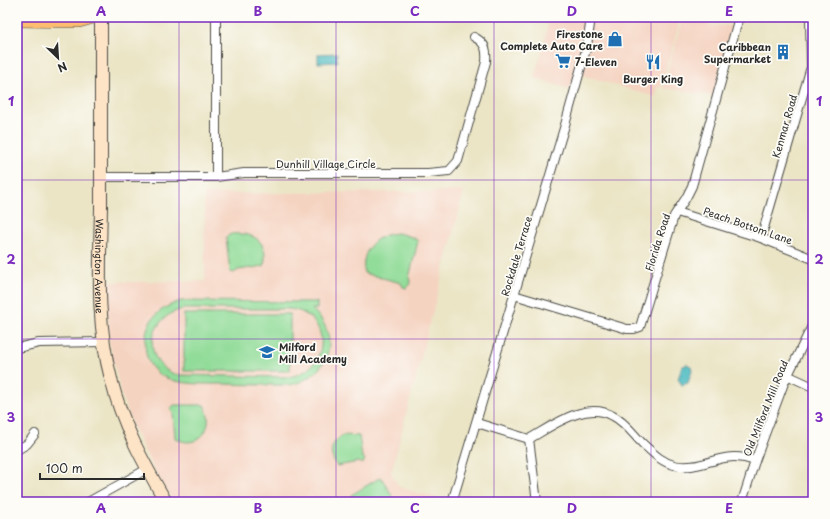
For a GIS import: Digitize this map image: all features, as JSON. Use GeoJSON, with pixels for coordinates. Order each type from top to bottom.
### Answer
{"type":"FeatureCollection","features":[{"type":"Feature","properties":{"kind":"main road"},"geometry":{"type":"LineString","coordinates":[[17,20],[80,21],[93,17]]}},
{"type":"Feature","properties":{"kind":"main road","name":"Washington Avenue"},"geometry":{"type":"LineString","coordinates":[[101,17],[101,294],[104,342],[110,378],[121,413],[136,450],[166,502]]}},
{"type":"Feature","properties":{"kind":"street"},"geometry":{"type":"LineString","coordinates":[[101,177],[216,176],[216,17]]}},
{"type":"Feature","properties":{"kind":"street","name":"Rockdale Terrace"},"geometry":{"type":"LineString","coordinates":[[453,499],[477,423],[587,46],[591,17]]}},
{"type":"Feature","properties":{"kind":"street","name":"Florida Road"},"geometry":{"type":"LineString","coordinates":[[514,294],[627,329],[638,328],[642,324],[677,212],[692,186],[739,17]]}},
{"type":"Feature","properties":{"kind":"street","name":"Kenmar Road"},"geometry":{"type":"LineString","coordinates":[[761,238],[811,67],[810,17]]}},
{"type":"Feature","properties":{"kind":"street","name":"Dunhill Village Circle"},"geometry":{"type":"LineString","coordinates":[[216,176],[244,173],[428,172],[449,170],[458,161],[486,62],[486,48],[480,40],[474,38]]}},
{"type":"Feature","properties":{"kind":"street","name":"Peach Bottom Lane"},"geometry":{"type":"LineString","coordinates":[[677,212],[761,238],[813,259]]}},
{"type":"Feature","properties":{"kind":"street","name":"Old Milford Mill Road"},"geometry":{"type":"LineString","coordinates":[[742,502],[755,461],[787,375],[813,324]]}},
{"type":"Feature","properties":{"kind":"street"},"geometry":{"type":"LineString","coordinates":[[17,348],[39,343],[104,342]]}},
{"type":"Feature","properties":{"kind":"street"},"geometry":{"type":"LineString","coordinates":[[787,375],[813,387]]}},
{"type":"Feature","properties":{"kind":"street"},"geometry":{"type":"LineString","coordinates":[[477,423],[529,439],[577,414],[603,412],[614,416],[621,421],[653,453],[670,464],[689,466],[729,456],[746,458],[755,461]]}},
{"type":"Feature","properties":{"kind":"street"},"geometry":{"type":"LineString","coordinates":[[17,450],[27,444],[35,434]]}},
{"type":"Feature","properties":{"kind":"street"},"geometry":{"type":"LineString","coordinates":[[529,439],[537,502]]}},
{"type":"Feature","properties":{"kind":"street"},"geometry":{"type":"LineString","coordinates":[[88,502],[147,469]]}},
{"type":"Feature","properties":{"kind":"shaded area"},"geometry":{"type":"Polygon","coordinates":[[[549,17],[679,17],[678,27],[661,87],[658,87],[655,97],[575,73],[570,89],[534,78],[544,44],[549,17]]]}},
{"type":"Feature","properties":{"kind":"shaded area"},"geometry":{"type":"Polygon","coordinates":[[[681,17],[708,17],[708,25],[732,26],[713,96],[663,88],[680,27],[681,17]]]}},
{"type":"Feature","properties":{"kind":"shaded area","name":"Milford Mill Academy"},"geometry":{"type":"Polygon","coordinates":[[[464,191],[391,473],[399,487],[450,502],[173,502],[152,466],[134,429],[121,393],[109,342],[106,282],[205,281],[204,194],[464,191]]]}},
{"type":"Feature","properties":{"kind":"green space"},"geometry":{"type":"Polygon","coordinates":[[[398,233],[412,237],[418,241],[409,278],[411,284],[407,288],[403,287],[401,283],[364,273],[365,257],[367,250],[371,245],[383,236],[398,233]]]}},
{"type":"Feature","properties":{"kind":"green space"},"geometry":{"type":"Polygon","coordinates":[[[231,234],[247,235],[258,240],[262,244],[264,250],[264,266],[238,270],[234,273],[230,272],[226,237],[231,234]]]}},
{"type":"Feature","properties":{"kind":"green space"},"geometry":{"type":"Polygon","coordinates":[[[181,301],[317,302],[317,309],[312,309],[322,320],[327,331],[329,343],[327,354],[322,364],[314,373],[303,380],[290,385],[197,384],[170,379],[159,374],[150,365],[146,352],[146,335],[150,322],[158,313],[163,309],[181,301]],[[184,309],[172,313],[162,321],[156,330],[153,340],[153,351],[157,361],[165,369],[177,375],[289,377],[303,372],[313,364],[319,353],[321,342],[319,330],[313,320],[303,313],[289,309],[184,309]]]}},
{"type":"Feature","properties":{"kind":"green space"},"geometry":{"type":"Polygon","coordinates":[[[184,314],[290,314],[290,371],[184,371],[184,314]]]}},
{"type":"Feature","properties":{"kind":"green space"},"geometry":{"type":"Polygon","coordinates":[[[174,405],[204,405],[208,421],[207,428],[203,435],[191,442],[175,438],[173,413],[170,409],[174,405]]]}},
{"type":"Feature","properties":{"kind":"green space"},"geometry":{"type":"Polygon","coordinates":[[[344,435],[359,436],[362,457],[365,459],[363,464],[358,462],[337,466],[334,462],[332,457],[333,445],[344,435]]]}},
{"type":"Feature","properties":{"kind":"green space"},"geometry":{"type":"Polygon","coordinates":[[[381,477],[396,502],[356,502],[351,495],[381,477]]]}},
{"type":"Feature","properties":{"kind":"green space"},"geometry":{"type":"Polygon","coordinates":[[[232,497],[238,498],[245,502],[219,502],[232,497]]]}},
{"type":"Feature","properties":{"kind":"water"},"geometry":{"type":"Polygon","coordinates":[[[337,53],[337,62],[318,63],[318,54],[337,53]]]}},
{"type":"Feature","properties":{"kind":"water"},"geometry":{"type":"Polygon","coordinates":[[[687,364],[692,367],[692,371],[688,383],[682,385],[678,379],[682,367],[687,364]]]}},
{"type":"Feature","properties":{"kind":"place","name":"Firestone Complete Auto Care"},"geometry":{"type":"Point","coordinates":[615,39]}},
{"type":"Feature","properties":{"kind":"place","name":"Caribbean Supermarket"},"geometry":{"type":"Point","coordinates":[783,52]}},
{"type":"Feature","properties":{"kind":"place","name":"7-Eleven"},"geometry":{"type":"Point","coordinates":[563,61]}},
{"type":"Feature","properties":{"kind":"place","name":"Burger King"},"geometry":{"type":"Point","coordinates":[653,62]}},
{"type":"Feature","properties":{"kind":"place","name":"Milford Mill Academy"},"geometry":{"type":"Point","coordinates":[267,352]}}]}
